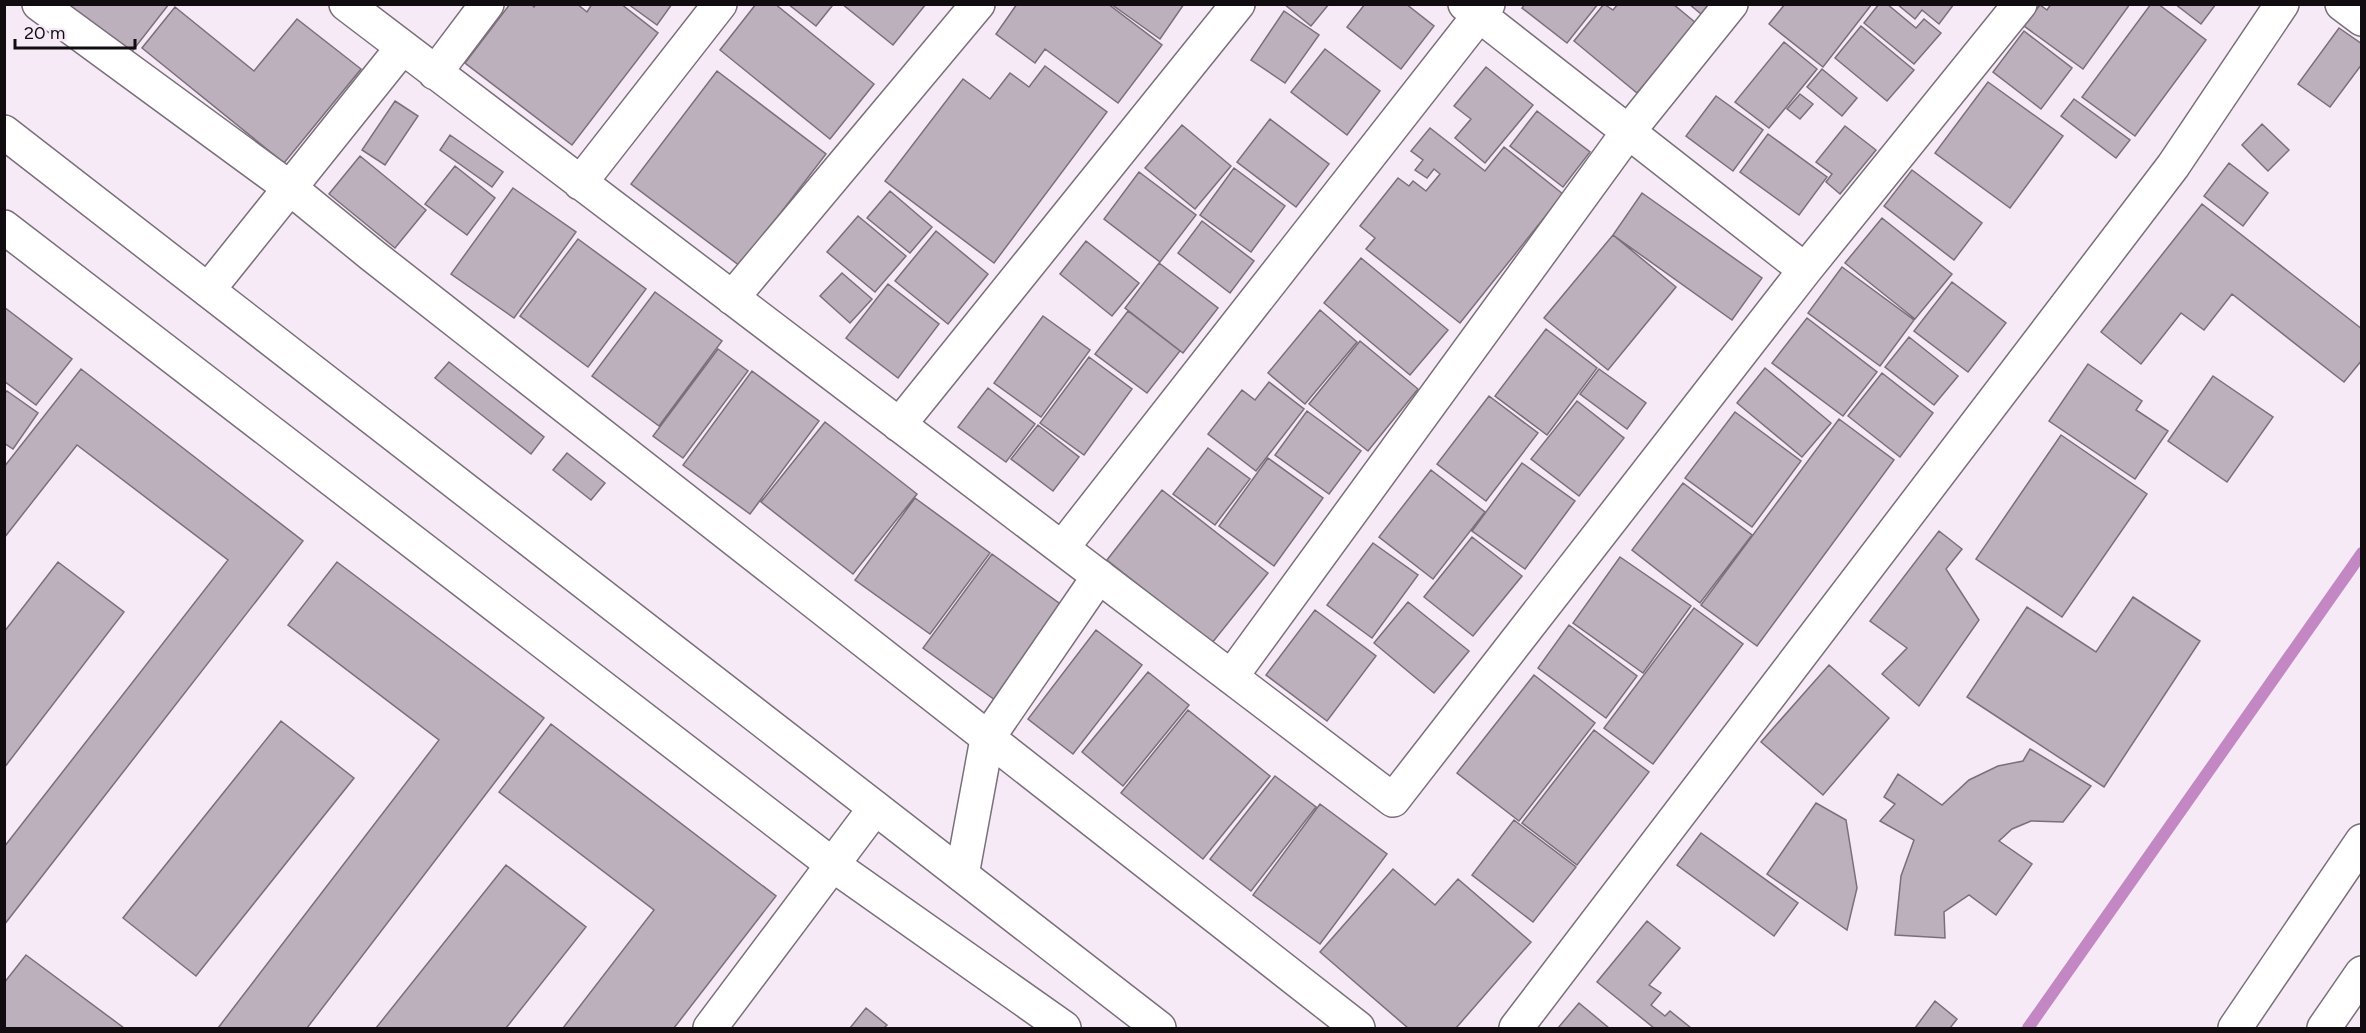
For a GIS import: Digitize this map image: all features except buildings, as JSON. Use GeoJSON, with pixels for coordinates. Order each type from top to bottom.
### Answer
{"type":"FeatureCollection","features":[{"type":"Feature","properties":{"kind":"main road"},"geometry":{"type":"LineString","coordinates":[[39,4],[290,188],[1358,1029]]}},
{"type":"Feature","properties":{"kind":"main road"},"geometry":{"type":"LineString","coordinates":[[346,4],[1393,800],[1805,270],[2020,4]]}},
{"type":"Feature","properties":{"kind":"main road"},"geometry":{"type":"LineString","coordinates":[[435,73],[487,4]]}},
{"type":"Feature","properties":{"kind":"main road"},"geometry":{"type":"LineString","coordinates":[[580,183],[720,4]]}},
{"type":"Feature","properties":{"kind":"main road"},"geometry":{"type":"LineString","coordinates":[[732,298],[978,4]]}},
{"type":"Feature","properties":{"kind":"main road"},"geometry":{"type":"LineString","coordinates":[[899,425],[1238,4]]}},
{"type":"Feature","properties":{"kind":"main road"},"geometry":{"type":"LineString","coordinates":[[1231,677],[1628,132],[1731,4]]}},
{"type":"Feature","properties":{"kind":"main road"},"geometry":{"type":"LineString","coordinates":[[1516,1029],[2173,165],[2282,4]]}},
{"type":"Feature","properties":{"kind":"main road"},"geometry":{"type":"LineString","coordinates":[[2342,4],[2361,19]]}},
{"type":"Feature","properties":{"kind":"main road"},"geometry":{"type":"LineString","coordinates":[[1062,548],[1477,8],[1628,132],[1805,270]]}},
{"type":"Feature","properties":{"kind":"main road"},"geometry":{"type":"LineString","coordinates":[[208,290],[402,48]]}},
{"type":"Feature","properties":{"kind":"main road"},"geometry":{"type":"LineString","coordinates":[[4,132],[1159,1029]]}},
{"type":"Feature","properties":{"kind":"main road"},"geometry":{"type":"LineString","coordinates":[[4,226],[833,865],[1064,1029]]}},
{"type":"Feature","properties":{"kind":"main road"},"geometry":{"type":"LineString","coordinates":[[962,875],[987,739],[1099,576]]}},
{"type":"Feature","properties":{"kind":"main road"},"geometry":{"type":"LineString","coordinates":[[710,1029],[875,808]]}},
{"type":"Feature","properties":{"kind":"main road"},"geometry":{"type":"LineString","coordinates":[[2235,1029],[2361,841]]}},
{"type":"Feature","properties":{"kind":"main road"},"geometry":{"type":"LineString","coordinates":[[2324,1029],[2361,973]]}},
{"type":"Feature","properties":{"kind":"waterway"},"geometry":{"type":"LineString","coordinates":[[2028,1028],[2362,553]]}}]}
